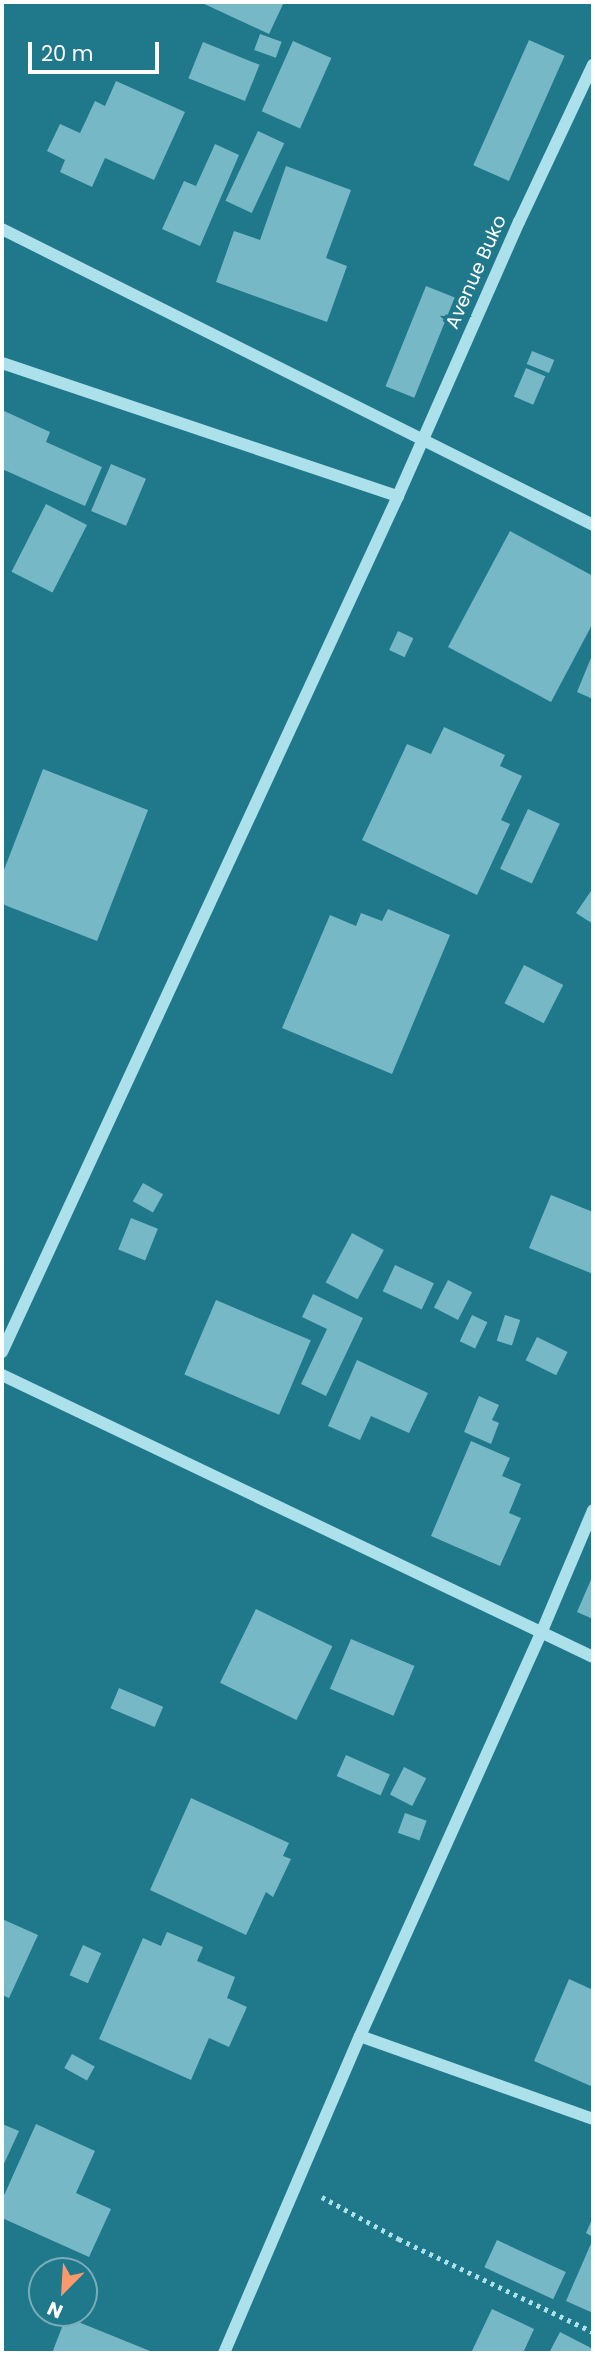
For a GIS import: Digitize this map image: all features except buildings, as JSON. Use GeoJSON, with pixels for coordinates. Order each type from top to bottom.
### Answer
{"type":"FeatureCollection","features":[{"type":"Feature","properties":{"kind":"street","name":"Avenue Buko"},"geometry":{"type":"LineString","coordinates":[[2,1352],[398,496],[519,222],[593,65]]}},
{"type":"Feature","properties":{"kind":"street"},"geometry":{"type":"LineString","coordinates":[[2,229],[593,525]]}},
{"type":"Feature","properties":{"kind":"street"},"geometry":{"type":"LineString","coordinates":[[2,363],[398,496]]}},
{"type":"Feature","properties":{"kind":"street"},"geometry":{"type":"LineString","coordinates":[[2,1375],[593,1657]]}},
{"type":"Feature","properties":{"kind":"street"},"geometry":{"type":"LineString","coordinates":[[224,2353],[360,2036],[542,1631],[593,1510]]}},
{"type":"Feature","properties":{"kind":"street"},"geometry":{"type":"LineString","coordinates":[[360,2036],[593,2119]]}},
{"type":"Feature","properties":{"kind":"path"},"geometry":{"type":"LineString","coordinates":[[296,2183],[399,2239],[593,2332]]}}]}
